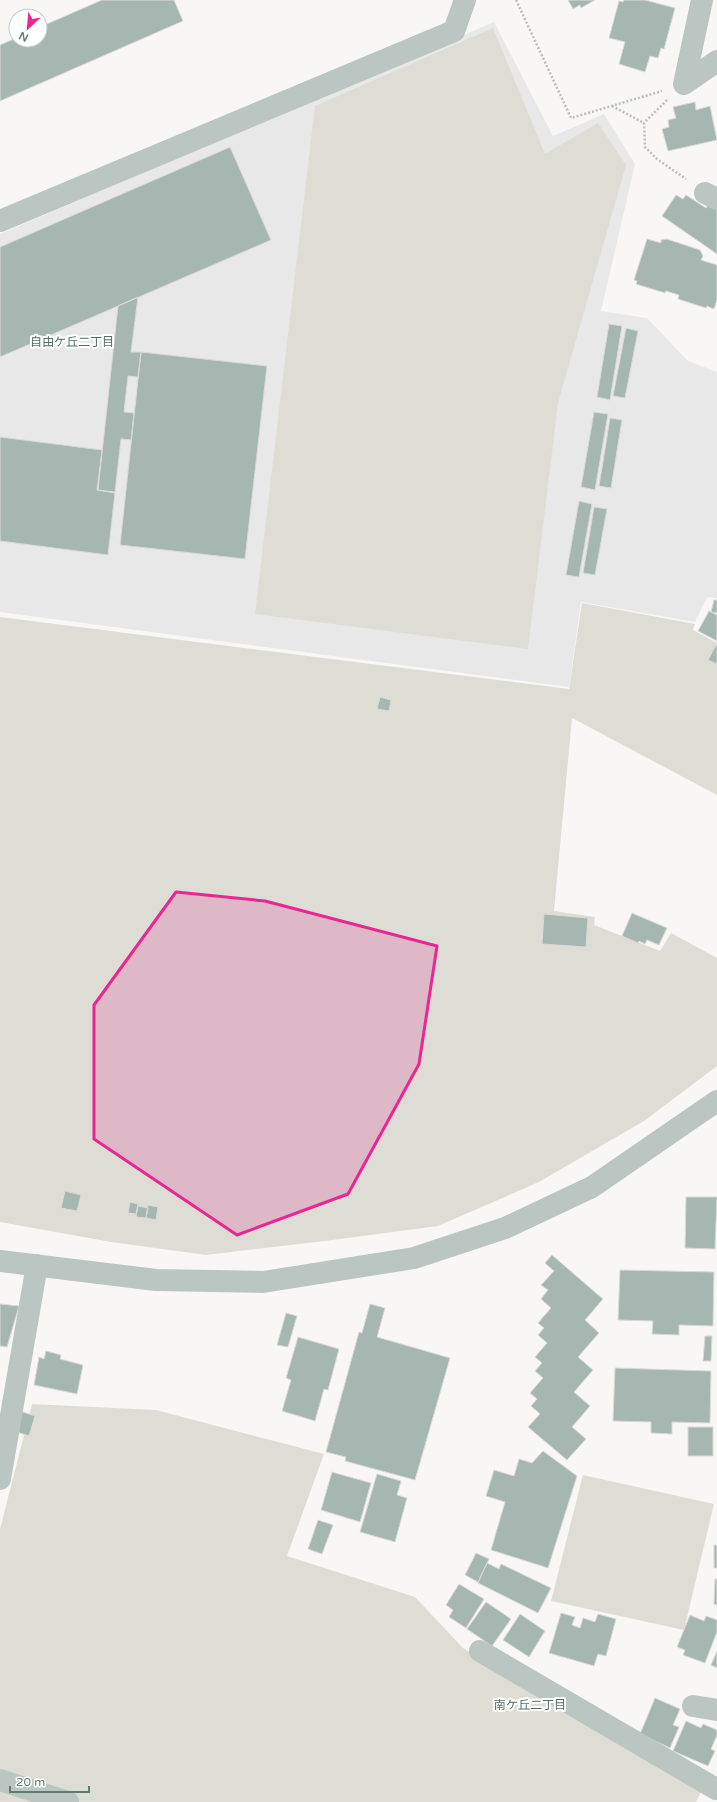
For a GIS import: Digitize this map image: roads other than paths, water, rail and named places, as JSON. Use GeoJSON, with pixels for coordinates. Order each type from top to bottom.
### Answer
{"type":"FeatureCollection","features":[{"type":"Feature","properties":{"kind":"street"},"geometry":{"type":"LineString","coordinates":[[0,221],[454,31],[465,0]]}},
{"type":"Feature","properties":{"kind":"street"},"geometry":{"type":"LineString","coordinates":[[702,0],[684,84],[717,61]]}},
{"type":"Feature","properties":{"kind":"street"},"geometry":{"type":"LineString","coordinates":[[0,1261],[156,1280],[263,1282],[414,1258],[504,1228],[592,1187],[717,1101]]}},
{"type":"Feature","properties":{"kind":"street"},"geometry":{"type":"LineString","coordinates":[[0,1480],[37,1265]]}},
{"type":"Feature","properties":{"kind":"street"},"geometry":{"type":"LineString","coordinates":[[480,1651],[715,1794]]}},
{"type":"Feature","properties":{"kind":"street"},"geometry":{"type":"LineString","coordinates":[[694,1706],[717,1710]]}},
{"type":"Feature","properties":{"kind":"street"},"geometry":{"type":"LineString","coordinates":[[0,1780],[68,1802]]}},
{"type":"Feature","properties":{"kind":"district","name":"自由ケ丘二丁目"},"geometry":{"type":"Point","coordinates":[72,342]}},
{"type":"Feature","properties":{"kind":"district","name":"南ケ丘二丁目"},"geometry":{"type":"Point","coordinates":[530,1705]}}]}
